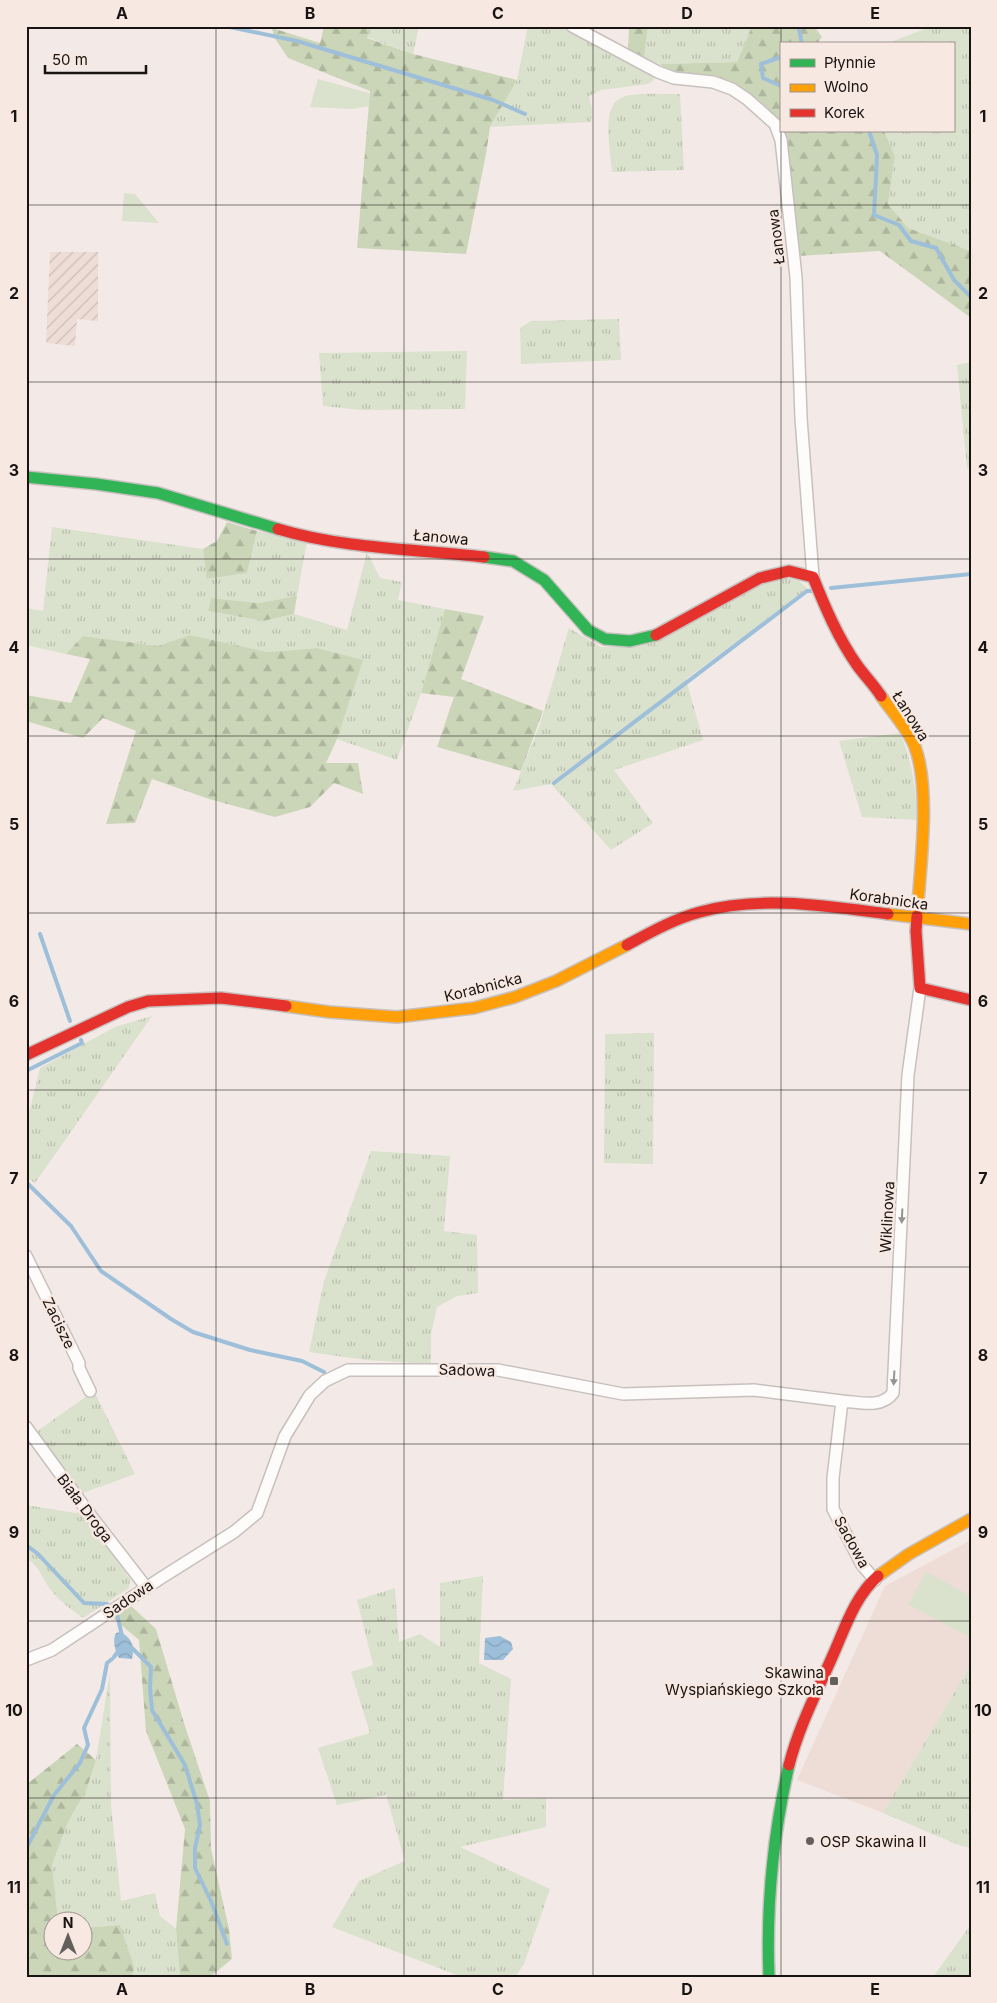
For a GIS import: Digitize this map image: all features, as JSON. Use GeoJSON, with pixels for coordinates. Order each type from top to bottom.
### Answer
{"type":"FeatureCollection","features":[{"type":"Feature","properties":{"kind":"street","name":"Łanowa"},"geometry":{"type":"LineString","coordinates":[[572,26],[658,72],[674,78],[713,82],[732,89],[747,99],[775,124],[781,140],[796,277],[801,418],[813,577],[826,609],[856,665],[875,687],[915,745],[921,767],[923,802],[916,918]]}},
{"type":"Feature","properties":{"kind":"street","name":"Łanowa"},"geometry":{"type":"LineString","coordinates":[[26,477],[158,493],[274,528],[346,544],[450,552],[513,561],[544,580],[588,630],[605,639],[630,640],[655,636],[760,578],[789,570],[813,577]]}},
{"type":"Feature","properties":{"kind":"street","name":"Korabnicka"},"geometry":{"type":"LineString","coordinates":[[26,1055],[128,1007],[148,1002],[221,998],[329,1012],[397,1016],[474,1008],[515,997],[556,980],[673,921],[691,914],[713,909],[753,905],[832,907],[971,924]]}},
{"type":"Feature","properties":{"kind":"street","name":"Wiklinowa"},"geometry":{"type":"LineString","coordinates":[[842,1401],[882,1402],[893,1393],[908,1075],[920,988],[916,918]]}},
{"type":"Feature","properties":{"kind":"street"},"geometry":{"type":"LineString","coordinates":[[920,988],[971,1000]]}},
{"type":"Feature","properties":{"kind":"street","name":"Zacisze"},"geometry":{"type":"LineString","coordinates":[[26,1256],[79,1363],[79,1368],[90,1390]]}},
{"type":"Feature","properties":{"kind":"street","name":"Sadowa"},"geometry":{"type":"LineString","coordinates":[[26,1660],[52,1650],[146,1587],[234,1532],[257,1513],[285,1436],[310,1395],[325,1381],[348,1370],[498,1370],[623,1394],[754,1390],[842,1401],[833,1478],[833,1509],[862,1565],[874,1580]]}},
{"type":"Feature","properties":{"kind":"street","name":"Biała Droga"},"geometry":{"type":"LineString","coordinates":[[26,1427],[146,1587]]}},
{"type":"Feature","properties":{"kind":"street"},"geometry":{"type":"LineString","coordinates":[[769,1977],[768,1910],[776,1836],[787,1770],[812,1699],[848,1620],[860,1598],[874,1580],[903,1558],[971,1519]]}},
{"type":"Feature","properties":{"kind":"shaded area"},"geometry":{"type":"Polygon","coordinates":[[[50,252],[98,252],[98,321],[77,319],[75,346],[46,343],[50,252]]]}},
{"type":"Feature","properties":{"kind":"shaded area"},"geometry":{"type":"Polygon","coordinates":[[[971,1540],[971,1664],[883,1813],[797,1780],[885,1586],[971,1540]]]}},
{"type":"Feature","properties":{"kind":"green space"},"geometry":{"type":"Polygon","coordinates":[[[324,26],[371,26],[367,38],[413,54],[517,80],[490,127],[466,254],[357,248],[370,91],[288,58],[274,37],[272,28],[320,43],[324,26]]]}},
{"type":"Feature","properties":{"kind":"green space"},"geometry":{"type":"Polygon","coordinates":[[[371,26],[419,26],[413,54],[367,37],[371,26]]]}},
{"type":"Feature","properties":{"kind":"green space"},"geometry":{"type":"Polygon","coordinates":[[[528,26],[562,26],[651,73],[654,80],[648,84],[601,90],[589,96],[592,109],[591,122],[490,127],[517,80],[528,26]]]}},
{"type":"Feature","properties":{"kind":"green space"},"geometry":{"type":"Polygon","coordinates":[[[629,26],[648,26],[644,58],[628,50],[629,26]]]}},
{"type":"Feature","properties":{"kind":"green space"},"geometry":{"type":"Polygon","coordinates":[[[648,26],[752,26],[737,62],[660,64],[644,58],[648,26]]]}},
{"type":"Feature","properties":{"kind":"green space"},"geometry":{"type":"Polygon","coordinates":[[[752,26],[814,26],[822,37],[818,42],[780,42],[780,124],[778,119],[737,84],[712,77],[673,74],[660,64],[737,62],[752,26]]]}},
{"type":"Feature","properties":{"kind":"green space"},"geometry":{"type":"Polygon","coordinates":[[[932,26],[971,26],[971,251],[908,228],[888,204],[895,156],[884,132],[954,132],[954,42],[891,42],[932,26]]]}},
{"type":"Feature","properties":{"kind":"green space"},"geometry":{"type":"Polygon","coordinates":[[[318,79],[369,93],[369,106],[352,109],[310,107],[318,79]]]}},
{"type":"Feature","properties":{"kind":"green space"},"geometry":{"type":"Polygon","coordinates":[[[680,94],[684,170],[612,172],[608,133],[610,112],[613,104],[619,99],[632,95],[680,94]]]}},
{"type":"Feature","properties":{"kind":"green space"},"geometry":{"type":"Polygon","coordinates":[[[782,132],[884,132],[895,156],[888,204],[908,228],[971,251],[971,318],[880,251],[798,256],[782,132]]]}},
{"type":"Feature","properties":{"kind":"green space"},"geometry":{"type":"Polygon","coordinates":[[[124,193],[135,194],[159,223],[122,221],[124,193]]]}},
{"type":"Feature","properties":{"kind":"green space"},"geometry":{"type":"Polygon","coordinates":[[[619,319],[621,360],[521,364],[520,328],[531,321],[619,319]]]}},
{"type":"Feature","properties":{"kind":"green space"},"geometry":{"type":"Polygon","coordinates":[[[467,351],[465,409],[362,410],[323,406],[319,353],[467,351]]]}},
{"type":"Feature","properties":{"kind":"green space"},"geometry":{"type":"Polygon","coordinates":[[[971,362],[971,468],[967,468],[957,365],[971,362]]]}},
{"type":"Feature","properties":{"kind":"green space"},"geometry":{"type":"Polygon","coordinates":[[[227,522],[257,531],[247,573],[207,579],[203,549],[217,541],[227,522]]]}},
{"type":"Feature","properties":{"kind":"green space"},"geometry":{"type":"Polygon","coordinates":[[[52,527],[203,549],[208,579],[247,573],[257,531],[307,542],[297,596],[259,603],[211,598],[208,611],[263,621],[294,614],[347,630],[367,552],[380,578],[402,582],[398,600],[445,609],[421,693],[397,760],[337,739],[362,660],[316,648],[268,652],[190,635],[158,646],[83,636],[66,654],[26,645],[26,608],[43,611],[52,527]]]}},
{"type":"Feature","properties":{"kind":"green space"},"geometry":{"type":"Polygon","coordinates":[[[784,577],[799,581],[808,589],[686,679],[703,740],[614,770],[653,823],[611,850],[551,784],[513,791],[539,727],[569,628],[601,647],[615,647],[762,582],[784,577]]]}},
{"type":"Feature","properties":{"kind":"green space"},"geometry":{"type":"Polygon","coordinates":[[[297,596],[294,614],[263,621],[208,611],[211,598],[259,603],[297,596]]]}},
{"type":"Feature","properties":{"kind":"green space"},"geometry":{"type":"Polygon","coordinates":[[[445,609],[484,616],[461,679],[543,711],[521,771],[437,747],[454,697],[421,693],[445,609]]]}},
{"type":"Feature","properties":{"kind":"green space"},"geometry":{"type":"Polygon","coordinates":[[[190,635],[268,652],[317,648],[363,660],[337,739],[326,763],[358,763],[363,794],[334,783],[310,807],[275,817],[209,799],[152,779],[135,823],[106,824],[136,731],[103,718],[83,738],[26,721],[26,695],[71,703],[90,659],[66,654],[83,636],[158,646],[190,635]]]}},
{"type":"Feature","properties":{"kind":"green space"},"geometry":{"type":"Polygon","coordinates":[[[900,733],[911,765],[918,820],[862,817],[839,741],[900,733]]]}},
{"type":"Feature","properties":{"kind":"green space"},"geometry":{"type":"Polygon","coordinates":[[[152,1016],[35,1183],[26,1177],[26,1125],[40,1068],[115,1027],[152,1016]]]}},
{"type":"Feature","properties":{"kind":"green space"},"geometry":{"type":"Polygon","coordinates":[[[654,1033],[653,1164],[604,1163],[605,1034],[654,1033]]]}},
{"type":"Feature","properties":{"kind":"green space"},"geometry":{"type":"Polygon","coordinates":[[[371,1151],[450,1156],[444,1231],[477,1235],[478,1293],[457,1296],[437,1307],[431,1334],[431,1364],[366,1360],[309,1352],[324,1281],[371,1151]]]}},
{"type":"Feature","properties":{"kind":"green space"},"geometry":{"type":"Polygon","coordinates":[[[94,1391],[135,1474],[80,1494],[36,1432],[94,1391]]]}},
{"type":"Feature","properties":{"kind":"green space"},"geometry":{"type":"Polygon","coordinates":[[[26,1505],[76,1513],[82,1512],[130,1579],[129,1588],[83,1618],[66,1605],[50,1589],[34,1564],[26,1558],[26,1505]]]}},
{"type":"Feature","properties":{"kind":"green space"},"geometry":{"type":"Polygon","coordinates":[[[926,1572],[971,1596],[971,1638],[908,1604],[926,1572]]]}},
{"type":"Feature","properties":{"kind":"green space"},"geometry":{"type":"Polygon","coordinates":[[[483,1576],[479,1663],[511,1679],[503,1800],[546,1798],[546,1827],[460,1847],[550,1889],[524,1964],[515,1977],[462,1977],[332,1927],[359,1881],[405,1861],[386,1795],[337,1805],[318,1748],[370,1733],[351,1672],[373,1665],[357,1600],[395,1588],[399,1642],[420,1634],[440,1647],[440,1583],[483,1576]]]}},
{"type":"Feature","properties":{"kind":"green space"},"geometry":{"type":"Polygon","coordinates":[[[130,1605],[156,1629],[210,1801],[211,1849],[229,1929],[232,1959],[210,1977],[180,1977],[176,1929],[185,1829],[146,1731],[139,1640],[113,1618],[130,1605]]]}},
{"type":"Feature","properties":{"kind":"green space"},"geometry":{"type":"Polygon","coordinates":[[[971,1664],[971,1848],[961,1846],[883,1813],[971,1664]]]}},
{"type":"Feature","properties":{"kind":"green space"},"geometry":{"type":"Polygon","coordinates":[[[110,1673],[111,1804],[121,1901],[155,1893],[160,1916],[176,1929],[180,1977],[132,1977],[133,1967],[120,1925],[92,1927],[92,1910],[57,1910],[52,1865],[68,1822],[86,1791],[96,1760],[110,1673]]]}},
{"type":"Feature","properties":{"kind":"green space"},"geometry":{"type":"Polygon","coordinates":[[[77,1744],[96,1760],[86,1791],[68,1822],[52,1865],[57,1910],[42,1910],[42,1960],[92,1960],[92,1927],[120,1925],[134,1967],[132,1977],[26,1977],[26,1785],[77,1744]]]}},
{"type":"Feature","properties":{"kind":"green space"},"geometry":{"type":"Polygon","coordinates":[[[971,1925],[971,1977],[933,1977],[969,1927],[971,1925]]]}},
{"type":"Feature","properties":{"kind":"water"},"geometry":{"type":"Polygon","coordinates":[[[121,1632],[132,1643],[132,1659],[119,1658],[116,1652],[115,1636],[116,1633],[121,1632]]]}},
{"type":"Feature","properties":{"kind":"water"},"geometry":{"type":"Polygon","coordinates":[[[500,1636],[511,1642],[513,1649],[503,1660],[484,1660],[485,1638],[500,1636]]]}},
{"type":"Feature","properties":{"kind":"waterway"},"geometry":{"type":"LineString","coordinates":[[225,26],[297,41],[493,100],[525,114]]}},
{"type":"Feature","properties":{"kind":"waterway"},"geometry":{"type":"LineString","coordinates":[[797,26],[802,42]]}},
{"type":"Feature","properties":{"kind":"waterway"},"geometry":{"type":"LineString","coordinates":[[780,57],[761,64],[763,78],[780,86]]}},
{"type":"Feature","properties":{"kind":"waterway"},"geometry":{"type":"LineString","coordinates":[[869,132],[877,155],[874,215],[899,225],[911,241],[936,248],[954,280],[971,297]]}},
{"type":"Feature","properties":{"kind":"waterway"},"geometry":{"type":"LineString","coordinates":[[831,588],[971,574]]}},
{"type":"Feature","properties":{"kind":"waterway"},"geometry":{"type":"LineString","coordinates":[[554,783],[807,591],[814,591]]}},
{"type":"Feature","properties":{"kind":"waterway"},"geometry":{"type":"LineString","coordinates":[[40,934],[70,1021]]}},
{"type":"Feature","properties":{"kind":"waterway"},"geometry":{"type":"LineString","coordinates":[[26,1071],[82,1043],[81,1040]]}},
{"type":"Feature","properties":{"kind":"waterway"},"geometry":{"type":"LineString","coordinates":[[26,1182],[71,1226],[101,1271],[171,1319],[193,1332],[250,1350],[302,1361],[324,1372]]}},
{"type":"Feature","properties":{"kind":"waterway"},"geometry":{"type":"LineString","coordinates":[[26,1545],[38,1554],[84,1603],[107,1604],[111,1608]]}},
{"type":"Feature","properties":{"kind":"waterway"},"geometry":{"type":"LineString","coordinates":[[114,1611],[117,1614],[122,1636]]}},
{"type":"Feature","properties":{"kind":"waterway"},"geometry":{"type":"LineString","coordinates":[[132,1648],[151,1667],[152,1710],[185,1765],[197,1804],[200,1825],[195,1848],[195,1868],[211,1901],[227,1944]]}},
{"type":"Feature","properties":{"kind":"waterway"},"geometry":{"type":"LineString","coordinates":[[114,1657],[119,1650]]}},
{"type":"Feature","properties":{"kind":"waterway"},"geometry":{"type":"LineString","coordinates":[[26,1849],[54,1795],[80,1763],[88,1745],[84,1728],[102,1689],[107,1663],[112,1659]]}},
{"type":"Feature","properties":{"kind":"traffic: fast"},"geometry":{"type":"LineString","coordinates":[[26,477],[158,493],[278,529]]}},
{"type":"Feature","properties":{"kind":"traffic: fast"},"geometry":{"type":"LineString","coordinates":[[484,557],[513,561],[544,580],[588,630],[605,639],[630,641],[656,635]]}},
{"type":"Feature","properties":{"kind":"traffic: fast"},"geometry":{"type":"LineString","coordinates":[[769,1977],[768,1950],[772,1870],[783,1791],[789,1765]]}},
{"type":"Feature","properties":{"kind":"traffic: slow"},"geometry":{"type":"LineString","coordinates":[[881,696],[909,735],[915,747],[920,765],[923,830],[917,916]]}},
{"type":"Feature","properties":{"kind":"traffic: slow"},"geometry":{"type":"LineString","coordinates":[[888,914],[971,924]]}},
{"type":"Feature","properties":{"kind":"traffic: slow"},"geometry":{"type":"LineString","coordinates":[[286,1006],[329,1012],[397,1017],[474,1008],[515,997],[556,981],[627,945]]}},
{"type":"Feature","properties":{"kind":"traffic: slow"},"geometry":{"type":"LineString","coordinates":[[878,1576],[909,1554],[971,1519]]}},
{"type":"Feature","properties":{"kind":"traffic: jam"},"geometry":{"type":"LineString","coordinates":[[278,529],[303,536],[354,545],[484,557]]}},
{"type":"Feature","properties":{"kind":"traffic: jam"},"geometry":{"type":"LineString","coordinates":[[656,635],[760,578],[789,571],[813,577],[827,611],[844,644],[857,665],[881,696]]}},
{"type":"Feature","properties":{"kind":"traffic: jam"},"geometry":{"type":"LineString","coordinates":[[627,945],[681,918],[723,907],[746,904],[818,905],[888,914]]}},
{"type":"Feature","properties":{"kind":"traffic: jam"},"geometry":{"type":"LineString","coordinates":[[917,916],[916,931],[920,988],[971,1000]]}},
{"type":"Feature","properties":{"kind":"traffic: jam"},"geometry":{"type":"LineString","coordinates":[[26,1055],[128,1007],[148,1001],[221,998],[286,1006]]}},
{"type":"Feature","properties":{"kind":"traffic: jam"},"geometry":{"type":"LineString","coordinates":[[789,1765],[803,1723],[851,1613],[863,1593],[878,1576]]}},
{"type":"Feature","properties":{"kind":"place","name":"Skawina Wyspiańskiego Szkoła"},"geometry":{"type":"Point","coordinates":[834,1681]}},
{"type":"Feature","properties":{"kind":"place","name":"OSP Skawina II"},"geometry":{"type":"Point","coordinates":[810,1841]}}]}
